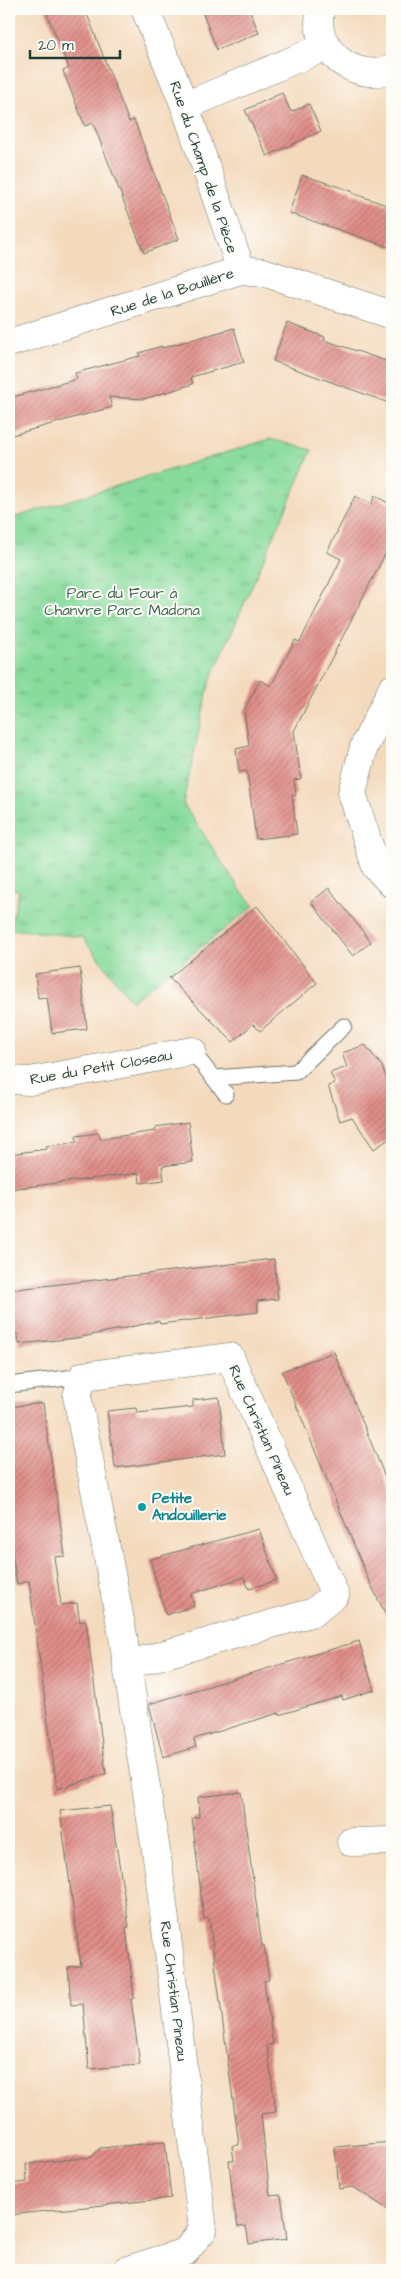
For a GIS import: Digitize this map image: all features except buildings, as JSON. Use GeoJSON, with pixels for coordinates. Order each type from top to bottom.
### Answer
{"type":"FeatureCollection","features":[{"type":"Feature","properties":{"kind":"street","name":"Rue du Champ de la Pièce"},"geometry":{"type":"LineString","coordinates":[[144,9],[185,106],[241,270]]}},
{"type":"Feature","properties":{"kind":"street"},"geometry":{"type":"LineString","coordinates":[[322,9],[321,32],[327,46],[338,60],[354,69],[369,72],[392,68]]}},
{"type":"Feature","properties":{"kind":"street"},"geometry":{"type":"LineString","coordinates":[[185,106],[327,46]]}},
{"type":"Feature","properties":{"kind":"street","name":"Rue de la Bouillère"},"geometry":{"type":"LineString","coordinates":[[9,343],[241,270],[263,272],[392,315]]}},
{"type":"Feature","properties":{"kind":"street"},"geometry":{"type":"LineString","coordinates":[[392,690],[364,747],[352,793],[376,867],[392,884]]}},
{"type":"Feature","properties":{"kind":"street","name":"Rue du Petit Closeau"},"geometry":{"type":"LineString","coordinates":[[9,1080],[30,1081],[192,1051]]}},
{"type":"Feature","properties":{"kind":"street","name":"Rue Christian Pineau"},"geometry":{"type":"LineString","coordinates":[[127,1665],[314,1612],[335,1595],[230,1357],[83,1376],[77,1396],[127,1665],[158,1864],[203,2230],[185,2252],[127,2270]]}},
{"type":"Feature","properties":{"kind":"street"},"geometry":{"type":"LineString","coordinates":[[351,1842],[392,1841]]}},
{"type":"Feature","properties":{"kind":"lane"},"geometry":{"type":"LineString","coordinates":[[214,1078],[296,1072],[344,1026]]}},
{"type":"Feature","properties":{"kind":"lane"},"geometry":{"type":"LineString","coordinates":[[192,1051],[226,1094]]}},
{"type":"Feature","properties":{"kind":"lane"},"geometry":{"type":"LineString","coordinates":[[9,1385],[83,1376]]}},
{"type":"Feature","properties":{"kind":"green space","name":"Parc du Four à Chanvre Parc Madona"},"geometry":{"type":"Polygon","coordinates":[[[270,439],[312,450],[210,681],[183,803],[241,891],[254,906],[132,1001],[82,937],[10,929],[19,891],[9,887],[9,519],[270,439]]]}},
{"type":"Feature","properties":{"kind":"place","name":"Petite Andouillerie"},"geometry":{"type":"Point","coordinates":[142,1507]}}]}
